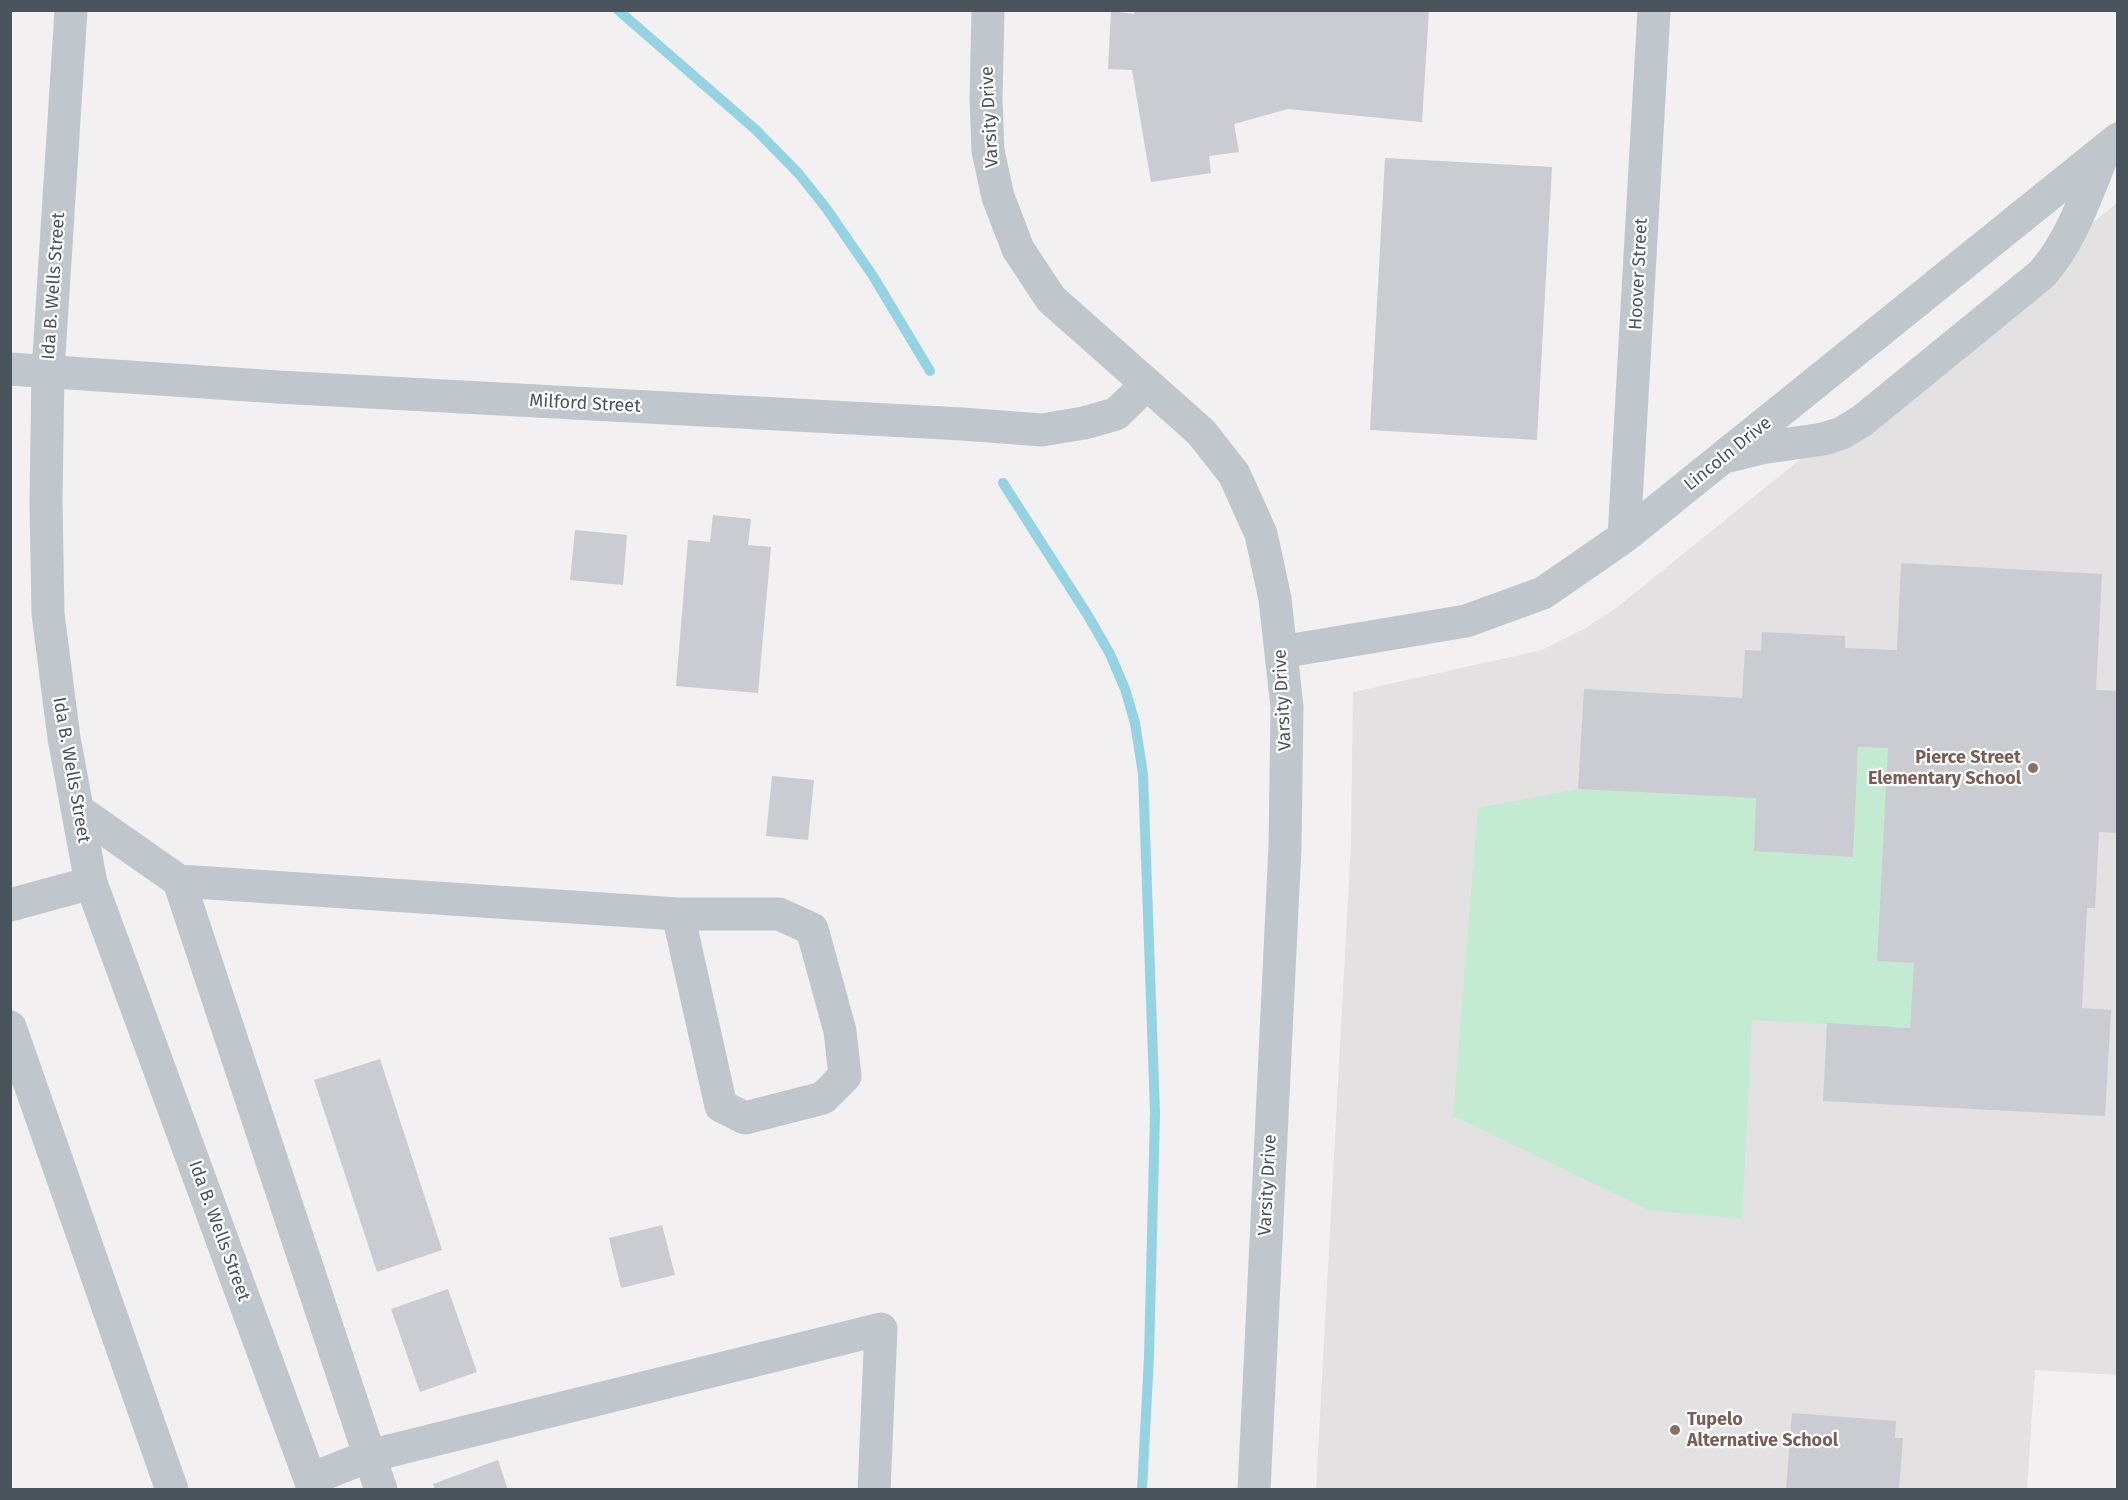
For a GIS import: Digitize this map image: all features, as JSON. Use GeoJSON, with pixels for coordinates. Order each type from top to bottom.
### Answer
{"type":"FeatureCollection","features":[{"type":"Feature","properties":{"kind":"street","name":"Ida B. Wells Street"},"geometry":{"type":"LineString","coordinates":[[71,10],[48,371],[46,535],[48,614],[64,738],[91,883],[312,1484]]}},
{"type":"Feature","properties":{"kind":"street"},"geometry":{"type":"LineString","coordinates":[[971,10],[986,99]]}},
{"type":"Feature","properties":{"kind":"street","name":"Varsity Drive"},"geometry":{"type":"LineString","coordinates":[[988,10],[986,99],[988,151],[998,197],[1018,249],[1051,299],[1201,432],[1234,474],[1261,534],[1275,600],[1287,707],[1285,848],[1254,1490]]}},
{"type":"Feature","properties":{"kind":"street"},"geometry":{"type":"LineString","coordinates":[[986,99],[1010,10]]}},
{"type":"Feature","properties":{"kind":"street","name":"Hoover Street"},"geometry":{"type":"LineString","coordinates":[[1624,537],[1654,10]]}},
{"type":"Feature","properties":{"kind":"street"},"geometry":{"type":"LineString","coordinates":[[1722,459],[1761,448],[1823,439],[1842,433],[1863,420],[2042,274],[2058,255],[2112,144]]}},
{"type":"Feature","properties":{"kind":"street","name":"Lincoln Drive"},"geometry":{"type":"LineString","coordinates":[[1281,652],[1466,621],[1543,593],[1624,537],[2112,144]]}},
{"type":"Feature","properties":{"kind":"street","name":"Milford Street"},"geometry":{"type":"LineString","coordinates":[[10,369],[278,387],[1042,430],[1084,423],[1116,414],[1146,385]]}},
{"type":"Feature","properties":{"kind":"street"},"geometry":{"type":"LineString","coordinates":[[79,811],[179,882],[678,914],[779,914],[812,929],[840,1031],[845,1076],[823,1098],[745,1118],[721,1106],[678,914]]}},
{"type":"Feature","properties":{"kind":"street"},"geometry":{"type":"LineString","coordinates":[[179,882],[381,1490]]}},
{"type":"Feature","properties":{"kind":"street"},"geometry":{"type":"LineString","coordinates":[[10,905],[91,883]]}},
{"type":"Feature","properties":{"kind":"street"},"geometry":{"type":"LineString","coordinates":[[10,1027],[172,1490]]}},
{"type":"Feature","properties":{"kind":"street"},"geometry":{"type":"LineString","coordinates":[[312,1484],[369,1456],[881,1329],[874,1490]]}},
{"type":"Feature","properties":{"kind":"shaded area"},"geometry":{"type":"Polygon","coordinates":[[[2117,203],[2117,1375],[2035,1370],[2027,1489],[1316,1490],[1351,843],[1353,692],[1542,650],[1584,629],[1620,605],[2117,203]]]}},
{"type":"Feature","properties":{"kind":"green space"},"geometry":{"type":"Polygon","coordinates":[[[1858,747],[1888,748],[1877,961],[1914,963],[1910,1028],[1752,1020],[1742,1219],[1649,1210],[1453,1116],[1478,808],[1578,789],[1756,798],[1754,851],[1852,857],[1858,747]]]}},
{"type":"Feature","properties":{"kind":"building"},"geometry":{"type":"Polygon","coordinates":[[[1135,10],[1429,10],[1422,122],[1288,109],[1234,124],[1239,152],[1209,156],[1211,173],[1151,182],[1132,70],[1108,69],[1111,11],[1134,14],[1135,10]]]}},
{"type":"Feature","properties":{"kind":"building"},"geometry":{"type":"Polygon","coordinates":[[[1385,158],[1552,167],[1537,440],[1370,430],[1385,158]]]}},
{"type":"Feature","properties":{"kind":"building"},"geometry":{"type":"Polygon","coordinates":[[[713,515],[751,519],[748,545],[771,547],[758,693],[676,686],[688,540],[710,542],[713,515]]]}},
{"type":"Feature","properties":{"kind":"building"},"geometry":{"type":"Polygon","coordinates":[[[575,530],[627,535],[623,585],[570,580],[575,530]]]}},
{"type":"Feature","properties":{"kind":"building"},"geometry":{"type":"Polygon","coordinates":[[[1901,563],[2102,574],[2096,690],[2118,691],[2118,833],[2099,832],[2095,908],[2087,908],[2082,1008],[2111,1010],[2105,1116],[1823,1101],[1827,1023],[1910,1028],[1914,963],[1877,961],[1888,748],[1858,747],[1853,857],[1754,851],[1756,798],[1578,789],[1584,689],[1742,698],[1745,650],[1761,651],[1762,632],[1845,636],[1845,648],[1897,650],[1901,563]]]}},
{"type":"Feature","properties":{"kind":"building"},"geometry":{"type":"Polygon","coordinates":[[[772,776],[814,780],[808,840],[766,836],[772,776]]]}},
{"type":"Feature","properties":{"kind":"building"},"geometry":{"type":"Polygon","coordinates":[[[380,1059],[442,1250],[377,1272],[314,1080],[380,1059]]]}},
{"type":"Feature","properties":{"kind":"building"},"geometry":{"type":"Polygon","coordinates":[[[662,1225],[675,1275],[621,1288],[609,1238],[662,1225]]]}},
{"type":"Feature","properties":{"kind":"building"},"geometry":{"type":"Polygon","coordinates":[[[448,1289],[477,1372],[420,1392],[391,1309],[448,1289]]]}},
{"type":"Feature","properties":{"kind":"building","name":"Tupelo Alternative School"},"geometry":{"type":"Polygon","coordinates":[[[1792,1413],[1896,1421],[1895,1438],[1903,1438],[1899,1490],[1786,1490],[1792,1413]]]}},
{"type":"Feature","properties":{"kind":"building"},"geometry":{"type":"Polygon","coordinates":[[[498,1460],[508,1490],[435,1490],[433,1484],[498,1460]]]}},
{"type":"Feature","properties":{"kind":"waterway"},"geometry":{"type":"LineString","coordinates":[[618,10],[756,130],[799,174],[826,208],[873,276],[930,371]]}},
{"type":"Feature","properties":{"kind":"waterway"},"geometry":{"type":"LineString","coordinates":[[1003,483],[1110,654],[1125,689],[1135,723],[1143,774],[1155,1113],[1149,1357],[1142,1490]]}},
{"type":"Feature","properties":{"kind":"place","name":"Pierce Street Elementary School"},"geometry":{"type":"Point","coordinates":[2033,768]}},
{"type":"Feature","properties":{"kind":"place","name":"Tupelo Alternative School"},"geometry":{"type":"Point","coordinates":[1675,1430]}}]}
